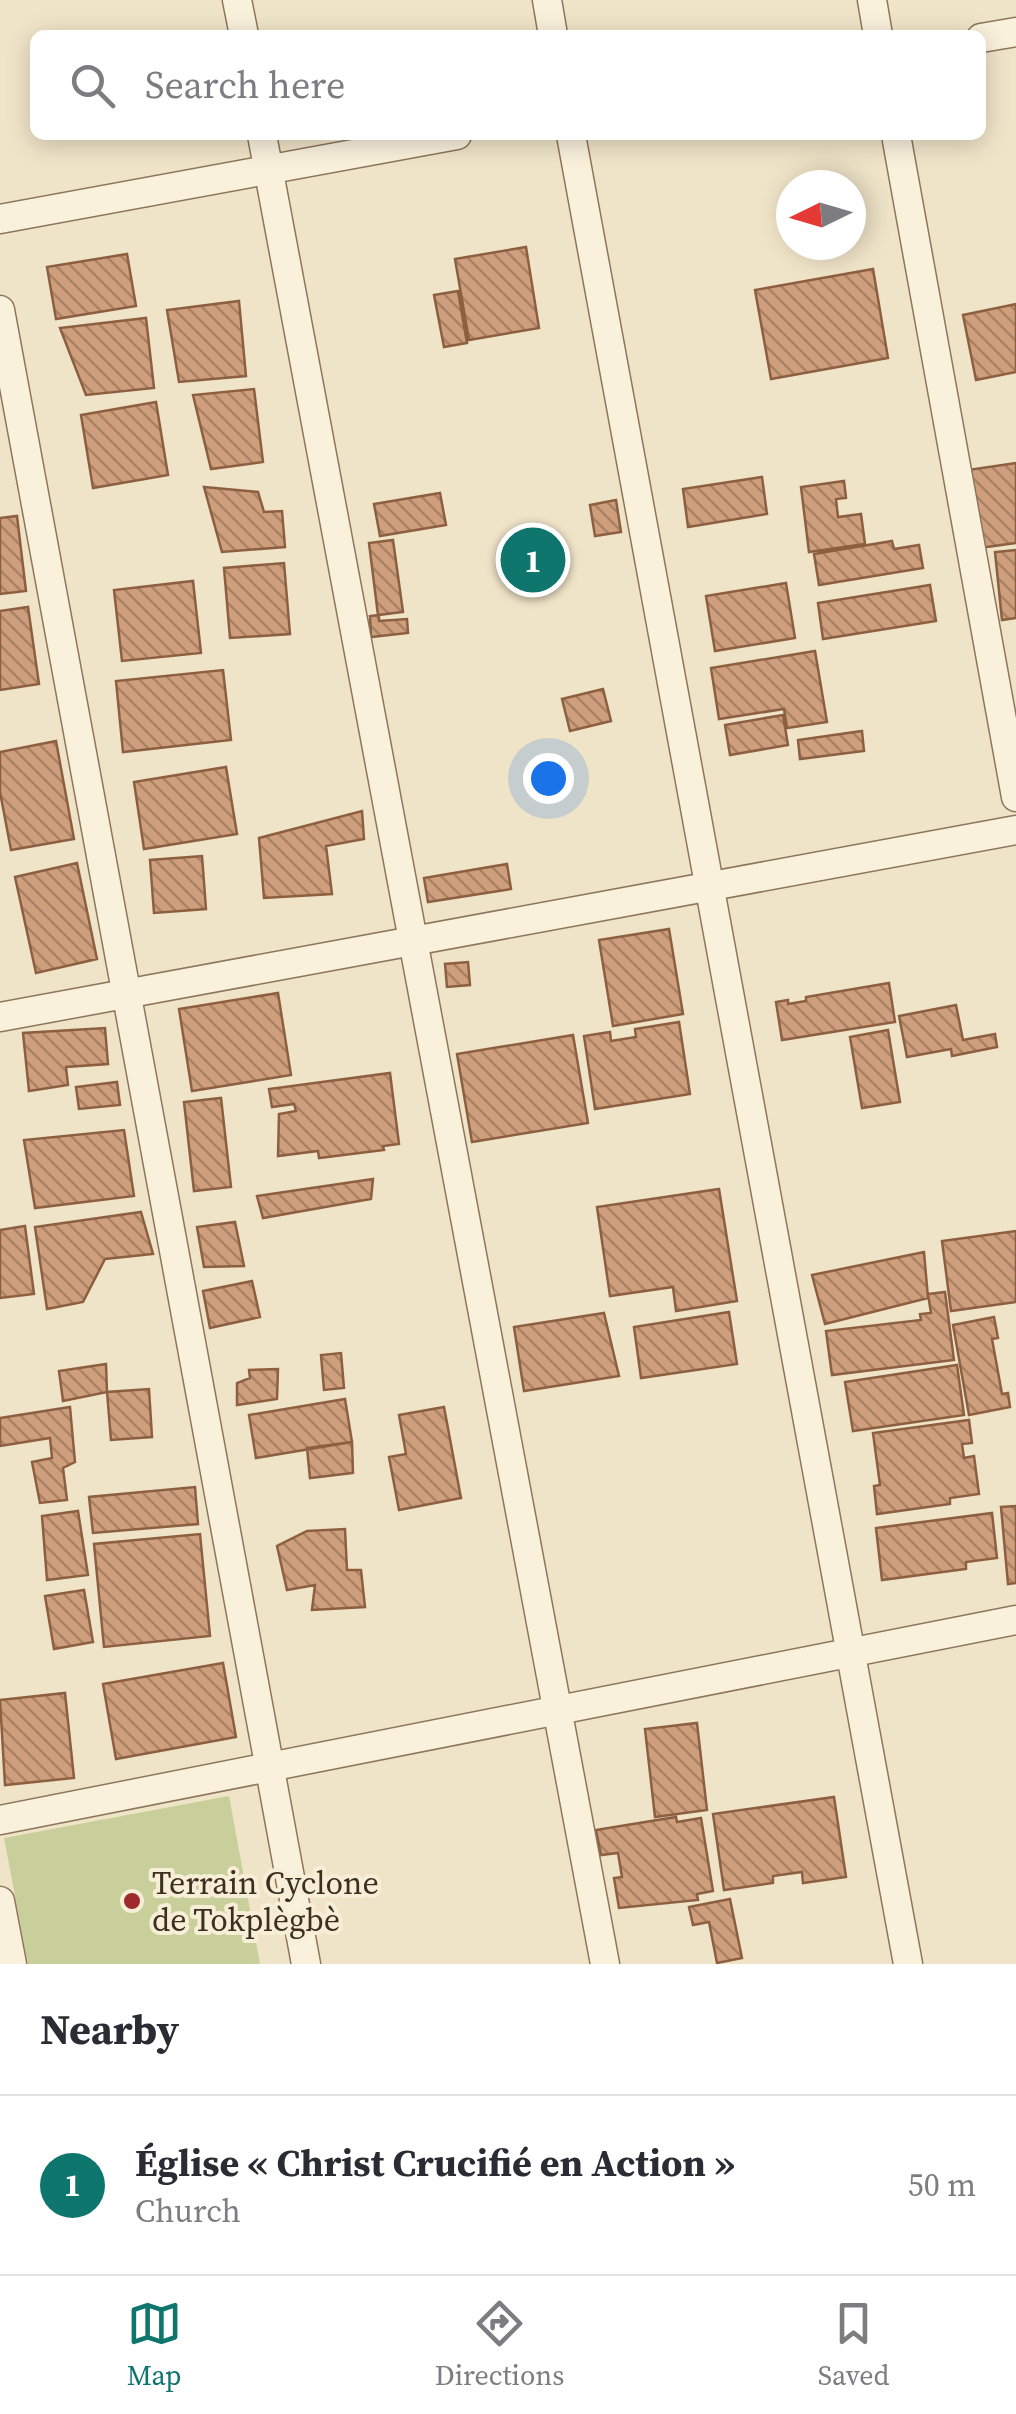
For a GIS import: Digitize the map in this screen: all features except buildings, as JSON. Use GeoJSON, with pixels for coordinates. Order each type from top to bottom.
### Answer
{"type":"FeatureCollection","features":[{"type":"Feature","properties":{"kind":"street"},"geometry":{"type":"LineString","coordinates":[[237,0],[243,30]]}},
{"type":"Feature","properties":{"kind":"street"},"geometry":{"type":"LineString","coordinates":[[546,0],[552,30]]}},
{"type":"Feature","properties":{"kind":"street"},"geometry":{"type":"LineString","coordinates":[[872,0],[877,30]]}},
{"type":"Feature","properties":{"kind":"street"},"geometry":{"type":"LineString","coordinates":[[986,37],[1016,32]]}},
{"type":"Feature","properties":{"kind":"street"},"geometry":{"type":"LineString","coordinates":[[263,140],[606,1964]]}},
{"type":"Feature","properties":{"kind":"street"},"geometry":{"type":"LineString","coordinates":[[0,220],[430,140]]}},
{"type":"Feature","properties":{"kind":"street"},"geometry":{"type":"LineString","coordinates":[[572,140],[908,1964]]}},
{"type":"Feature","properties":{"kind":"street"},"geometry":{"type":"LineString","coordinates":[[897,140],[1016,797]]}},
{"type":"Feature","properties":{"kind":"street"},"geometry":{"type":"LineString","coordinates":[[0,310],[306,1964]]}},
{"type":"Feature","properties":{"kind":"street"},"geometry":{"type":"LineString","coordinates":[[0,1017],[1016,830]]}},
{"type":"Feature","properties":{"kind":"street"},"geometry":{"type":"LineString","coordinates":[[0,1820],[1016,1620]]}},
{"type":"Feature","properties":{"kind":"street"},"geometry":{"type":"LineString","coordinates":[[0,1901],[12,1964]]}},
{"type":"Feature","properties":{"kind":"green space","name":"Terrain Cyclone de Tokplègbè"},"geometry":{"type":"Polygon","coordinates":[[[229,1796],[260,1964],[28,1964],[4,1838],[229,1796]]]}},
{"type":"Feature","properties":{"kind":"place","name":"Église « Christ Crucifié en Action »"},"geometry":{"type":"Point","coordinates":[533,560]}},
{"type":"Feature","properties":{"kind":"place","name":"Terrain Cyclone de Tokplègbè"},"geometry":{"type":"Point","coordinates":[132,1901]}}]}
